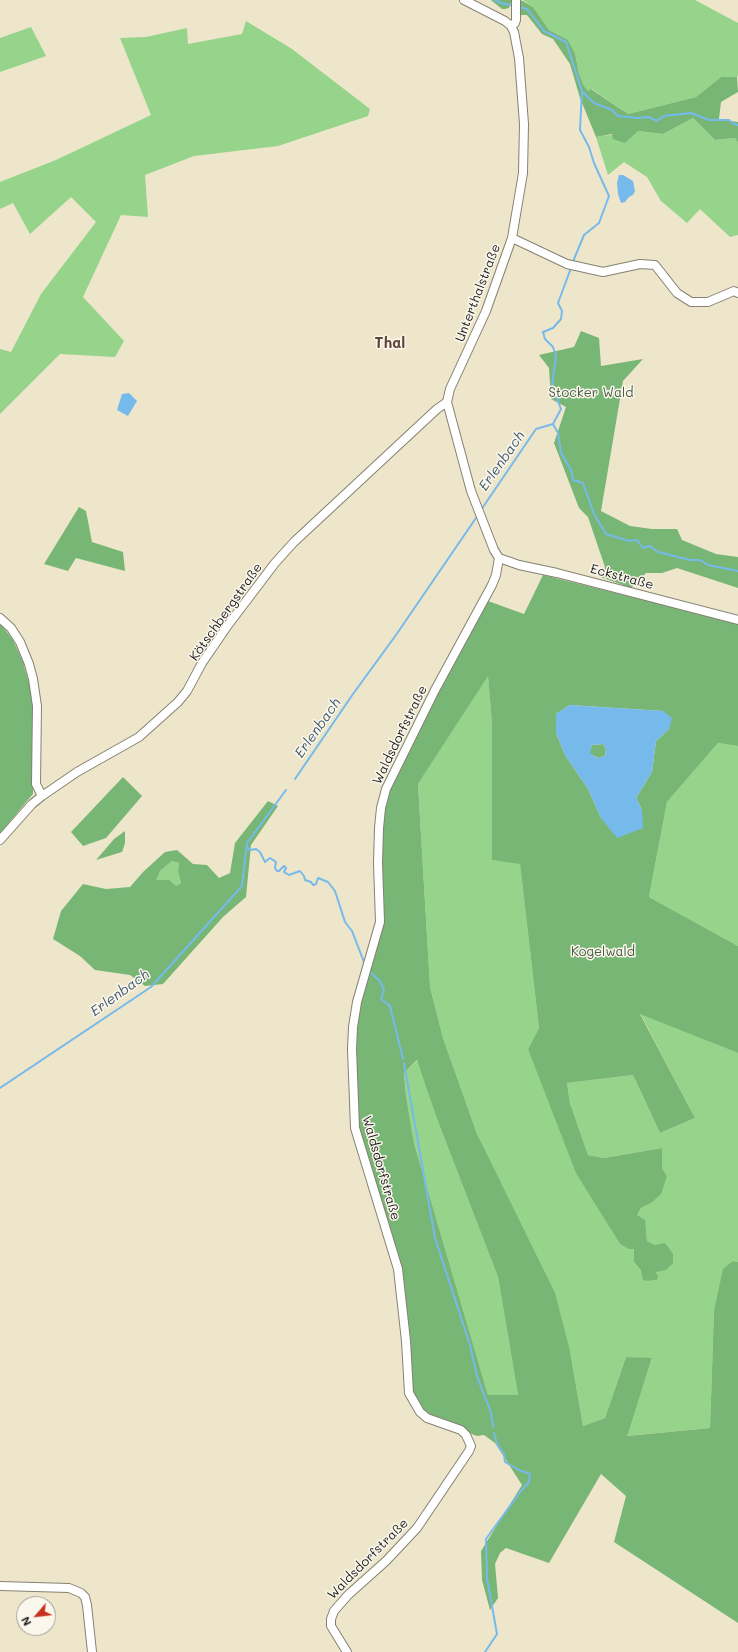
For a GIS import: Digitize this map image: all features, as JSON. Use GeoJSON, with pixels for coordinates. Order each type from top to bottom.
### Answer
{"type":"FeatureCollection","features":[{"type":"Feature","properties":{"kind":"street"},"geometry":{"type":"LineString","coordinates":[[464,0],[505,21],[511,26],[515,23],[516,1]]}},
{"type":"Feature","properties":{"kind":"street","name":"Unterthalstraße"},"geometry":{"type":"LineString","coordinates":[[447,402],[450,389],[486,311],[512,238],[523,173],[524,124],[519,58],[516,39],[511,26]]}},
{"type":"Feature","properties":{"kind":"street"},"geometry":{"type":"LineString","coordinates":[[512,238],[567,264],[603,272],[640,264],[655,265],[677,293],[691,302],[708,302],[734,291],[738,293]]}},
{"type":"Feature","properties":{"kind":"street"},"geometry":{"type":"LineString","coordinates":[[447,402],[477,509],[494,550],[499,558]]}},
{"type":"Feature","properties":{"kind":"street","name":"Kötschbergstraße"},"geometry":{"type":"LineString","coordinates":[[0,840],[32,804],[42,796],[76,772],[139,737],[178,702],[188,691],[202,664],[228,625],[275,563],[294,542],[447,402]]}},
{"type":"Feature","properties":{"kind":"street","name":"Eckstraße"},"geometry":{"type":"LineString","coordinates":[[499,558],[519,565],[557,573],[738,620]]}},
{"type":"Feature","properties":{"kind":"street","name":"Waldsdorfstraße"},"geometry":{"type":"LineString","coordinates":[[347,1652],[331,1626],[331,1619],[334,1611],[348,1595],[386,1561],[417,1528],[471,1446],[466,1435],[461,1430],[427,1418],[420,1412],[410,1393],[407,1378],[406,1341],[398,1269],[355,1128],[352,1049],[353,1027],[357,1002],[380,922],[378,863],[379,828],[381,808],[386,789],[435,690],[492,585],[496,575],[499,558]]}},
{"type":"Feature","properties":{"kind":"street"},"geometry":{"type":"LineString","coordinates":[[0,618],[11,628],[20,642],[30,664],[37,706],[36,784],[42,796]]}},
{"type":"Feature","properties":{"kind":"street"},"geometry":{"type":"LineString","coordinates":[[0,1586],[69,1588],[81,1593],[85,1597],[87,1605],[92,1652]]}},
{"type":"Feature","properties":{"kind":"green space"},"geometry":{"type":"Polygon","coordinates":[[[491,0],[512,0],[509,8],[502,9],[491,0]]]}},
{"type":"Feature","properties":{"kind":"green space"},"geometry":{"type":"Polygon","coordinates":[[[518,0],[523,1],[533,7],[549,30],[568,40],[575,53],[579,74],[588,91],[591,89],[628,114],[696,97],[721,77],[737,77],[738,92],[721,102],[719,119],[738,122],[738,143],[735,138],[715,140],[693,118],[663,134],[638,131],[625,143],[613,139],[612,134],[596,137],[580,98],[570,64],[553,39],[542,34],[527,15],[521,15],[518,0]]]}},
{"type":"Feature","properties":{"kind":"green space"},"geometry":{"type":"Polygon","coordinates":[[[523,0],[695,0],[738,23],[738,75],[737,77],[721,77],[696,97],[628,114],[592,89],[588,91],[579,74],[575,53],[568,40],[549,30],[533,7],[523,0]]]}},
{"type":"Feature","properties":{"kind":"green space"},"geometry":{"type":"Polygon","coordinates":[[[246,21],[292,49],[370,109],[368,116],[278,146],[194,156],[145,175],[148,217],[121,215],[83,297],[124,341],[115,357],[60,354],[0,414],[0,349],[11,352],[41,294],[96,222],[71,197],[30,234],[13,203],[0,209],[0,182],[56,160],[151,115],[120,38],[146,37],[187,28],[188,44],[242,34],[246,21]]]}},
{"type":"Feature","properties":{"kind":"green space"},"geometry":{"type":"Polygon","coordinates":[[[31,27],[46,56],[0,72],[0,38],[31,27]]]}},
{"type":"Feature","properties":{"kind":"green space"},"geometry":{"type":"Polygon","coordinates":[[[693,118],[715,140],[735,138],[738,143],[738,235],[730,237],[700,209],[687,223],[661,201],[647,177],[624,162],[608,175],[596,137],[638,131],[663,134],[693,118]]]}},
{"type":"Feature","properties":{"kind":"green space","name":"Stocker Wald"},"geometry":{"type":"Polygon","coordinates":[[[581,331],[599,338],[601,366],[643,359],[623,381],[601,511],[630,526],[652,529],[677,529],[682,540],[716,554],[738,557],[738,588],[677,568],[662,573],[646,573],[631,588],[601,577],[605,567],[588,517],[579,508],[554,443],[566,407],[551,399],[549,368],[539,355],[574,347],[581,331]]]}},
{"type":"Feature","properties":{"kind":"green space"},"geometry":{"type":"Polygon","coordinates":[[[79,507],[86,511],[92,542],[123,552],[125,571],[76,558],[68,571],[44,564],[79,507]]]}},
{"type":"Feature","properties":{"kind":"green space","name":"Kogelwald"},"geometry":{"type":"Polygon","coordinates":[[[543,575],[738,623],[738,746],[718,743],[667,802],[649,897],[738,946],[738,1053],[640,1014],[695,1118],[660,1133],[633,1075],[567,1083],[570,1103],[588,1155],[604,1158],[662,1148],[662,1168],[667,1176],[661,1194],[651,1203],[641,1208],[637,1215],[645,1220],[647,1241],[655,1245],[665,1243],[673,1254],[673,1263],[666,1270],[656,1272],[658,1276],[657,1280],[643,1280],[641,1271],[634,1262],[634,1249],[629,1249],[620,1244],[576,1173],[528,1049],[539,1028],[520,864],[492,860],[492,724],[488,676],[418,784],[430,987],[443,1038],[477,1134],[555,1293],[570,1351],[583,1426],[605,1418],[626,1357],[652,1358],[627,1436],[710,1428],[714,1311],[723,1269],[733,1261],[738,1262],[738,1623],[614,1542],[626,1496],[601,1474],[549,1563],[506,1548],[500,1553],[495,1564],[498,1598],[490,1610],[482,1580],[481,1551],[522,1485],[495,1443],[484,1435],[477,1436],[427,1417],[412,1394],[407,1315],[357,1129],[354,1028],[358,1002],[373,959],[382,862],[383,808],[389,790],[437,692],[488,601],[524,614],[543,575]],[[570,705],[556,714],[556,733],[565,755],[588,789],[601,818],[642,810],[636,798],[652,772],[656,741],[669,729],[663,711],[570,705]],[[417,1060],[404,1073],[406,1096],[414,1143],[488,1395],[518,1395],[498,1277],[437,1119],[417,1060]]]}},
{"type":"Feature","properties":{"kind":"green space"},"geometry":{"type":"Polygon","coordinates":[[[0,623],[13,640],[23,662],[30,687],[33,706],[33,794],[0,833],[0,623]]]}},
{"type":"Feature","properties":{"kind":"green space"},"geometry":{"type":"Polygon","coordinates":[[[488,675],[492,724],[493,860],[520,863],[539,1028],[528,1049],[605,1219],[620,1244],[634,1249],[634,1262],[648,1281],[657,1280],[655,1245],[647,1241],[646,1230],[637,1215],[641,1208],[651,1203],[667,1176],[662,1168],[662,1148],[604,1158],[588,1155],[570,1103],[567,1083],[633,1075],[660,1133],[695,1118],[640,1013],[738,1053],[738,1262],[733,1261],[714,1311],[710,1428],[626,1436],[652,1359],[626,1357],[605,1418],[583,1426],[570,1351],[477,1134],[443,1038],[430,987],[418,784],[488,675]]]}},
{"type":"Feature","properties":{"kind":"green space"},"geometry":{"type":"Polygon","coordinates":[[[718,743],[738,746],[738,946],[649,897],[667,802],[718,743]]]}},
{"type":"Feature","properties":{"kind":"green space"},"geometry":{"type":"Polygon","coordinates":[[[603,744],[606,749],[605,756],[598,758],[589,753],[592,745],[603,744]]]}},
{"type":"Feature","properties":{"kind":"green space"},"geometry":{"type":"Polygon","coordinates":[[[123,777],[142,796],[106,838],[83,846],[71,832],[123,777]]]}},
{"type":"Feature","properties":{"kind":"green space"},"geometry":{"type":"Polygon","coordinates":[[[268,801],[278,806],[251,845],[246,897],[223,917],[163,984],[145,986],[130,975],[95,970],[80,956],[53,939],[61,911],[83,884],[106,889],[130,887],[143,872],[165,852],[177,850],[193,864],[207,865],[219,878],[230,873],[235,843],[268,801]],[[172,861],[160,871],[156,880],[169,880],[176,886],[181,883],[178,872],[179,863],[172,861]]]}},
{"type":"Feature","properties":{"kind":"green space"},"geometry":{"type":"Polygon","coordinates":[[[125,831],[125,843],[122,852],[96,860],[114,839],[125,831]]]}},
{"type":"Feature","properties":{"kind":"green space"},"geometry":{"type":"Polygon","coordinates":[[[172,861],[179,863],[178,872],[181,883],[176,886],[155,880],[160,871],[172,861]]]}},
{"type":"Feature","properties":{"kind":"green space"},"geometry":{"type":"Polygon","coordinates":[[[418,1060],[437,1119],[498,1277],[518,1395],[488,1395],[414,1143],[406,1096],[404,1073],[418,1060]]]}},
{"type":"Feature","properties":{"kind":"water"},"geometry":{"type":"Polygon","coordinates":[[[619,175],[623,175],[633,181],[635,191],[633,195],[625,202],[621,203],[617,183],[619,175]]]}},
{"type":"Feature","properties":{"kind":"water"},"geometry":{"type":"Polygon","coordinates":[[[129,393],[137,401],[128,416],[117,410],[122,394],[129,393]]]}},
{"type":"Feature","properties":{"kind":"water"},"geometry":{"type":"Polygon","coordinates":[[[570,705],[663,711],[672,718],[669,729],[656,741],[652,772],[636,798],[642,810],[643,828],[617,838],[601,818],[588,789],[565,755],[556,733],[556,714],[570,705]],[[603,744],[592,745],[590,753],[597,758],[605,756],[606,749],[603,744]]]}},
{"type":"Feature","properties":{"kind":"waterway","name":"Erlenbach"},"geometry":{"type":"LineString","coordinates":[[495,0],[515,6]]}},
{"type":"Feature","properties":{"kind":"waterway","name":"Erlenbach"},"geometry":{"type":"LineString","coordinates":[[519,7],[527,9],[544,31],[566,42],[582,91],[580,130],[589,147],[594,163],[609,196],[599,223],[584,235],[572,264]]}},
{"type":"Feature","properties":{"kind":"waterway"},"geometry":{"type":"LineString","coordinates":[[582,91],[594,103],[612,110],[618,116],[638,118],[649,117],[657,121],[664,116],[691,113],[709,120],[729,120],[738,125]]}},
{"type":"Feature","properties":{"kind":"waterway","name":"Erlenbach"},"geometry":{"type":"LineString","coordinates":[[481,510],[536,429],[553,424],[561,409],[552,386],[556,356],[553,347],[545,339],[543,332],[553,328],[561,319],[562,311],[558,303],[571,268]]}},
{"type":"Feature","properties":{"kind":"waterway"},"geometry":{"type":"LineString","coordinates":[[553,424],[558,433],[561,453],[571,470],[573,480],[583,483],[594,514],[606,534],[629,541],[637,540],[643,548],[650,546],[658,552],[690,560],[700,560],[708,565],[738,571]]}},
{"type":"Feature","properties":{"kind":"waterway","name":"Erlenbach"},"geometry":{"type":"LineString","coordinates":[[295,779],[478,515]]}},
{"type":"Feature","properties":{"kind":"waterway","name":"Erlenbach"},"geometry":{"type":"LineString","coordinates":[[0,1088],[151,987],[242,886],[247,843],[286,790]]}},
{"type":"Feature","properties":{"kind":"waterway"},"geometry":{"type":"LineString","coordinates":[[247,847],[250,850],[256,849],[260,852],[265,862],[270,858],[276,862],[275,868],[277,871],[284,866],[286,868],[284,872],[289,875],[300,871],[305,880],[311,882],[313,885],[316,884],[318,878],[328,882],[335,891],[345,922],[352,931],[364,962]]}},
{"type":"Feature","properties":{"kind":"waterway"},"geometry":{"type":"LineString","coordinates":[[371,973],[379,980],[384,989],[381,999],[390,1006],[403,1059]]}},
{"type":"Feature","properties":{"kind":"waterway"},"geometry":{"type":"LineString","coordinates":[[404,1063],[435,1238],[470,1345],[477,1376],[491,1413],[493,1427]]}},
{"type":"Feature","properties":{"kind":"waterway"},"geometry":{"type":"LineString","coordinates":[[485,1652],[497,1634],[487,1578],[486,1539],[529,1482],[530,1474],[505,1462],[504,1454],[497,1444],[494,1433]]}},
{"type":"Feature","properties":{"kind":"district","name":"Thal"},"geometry":{"type":"Point","coordinates":[390,343]}}]}
